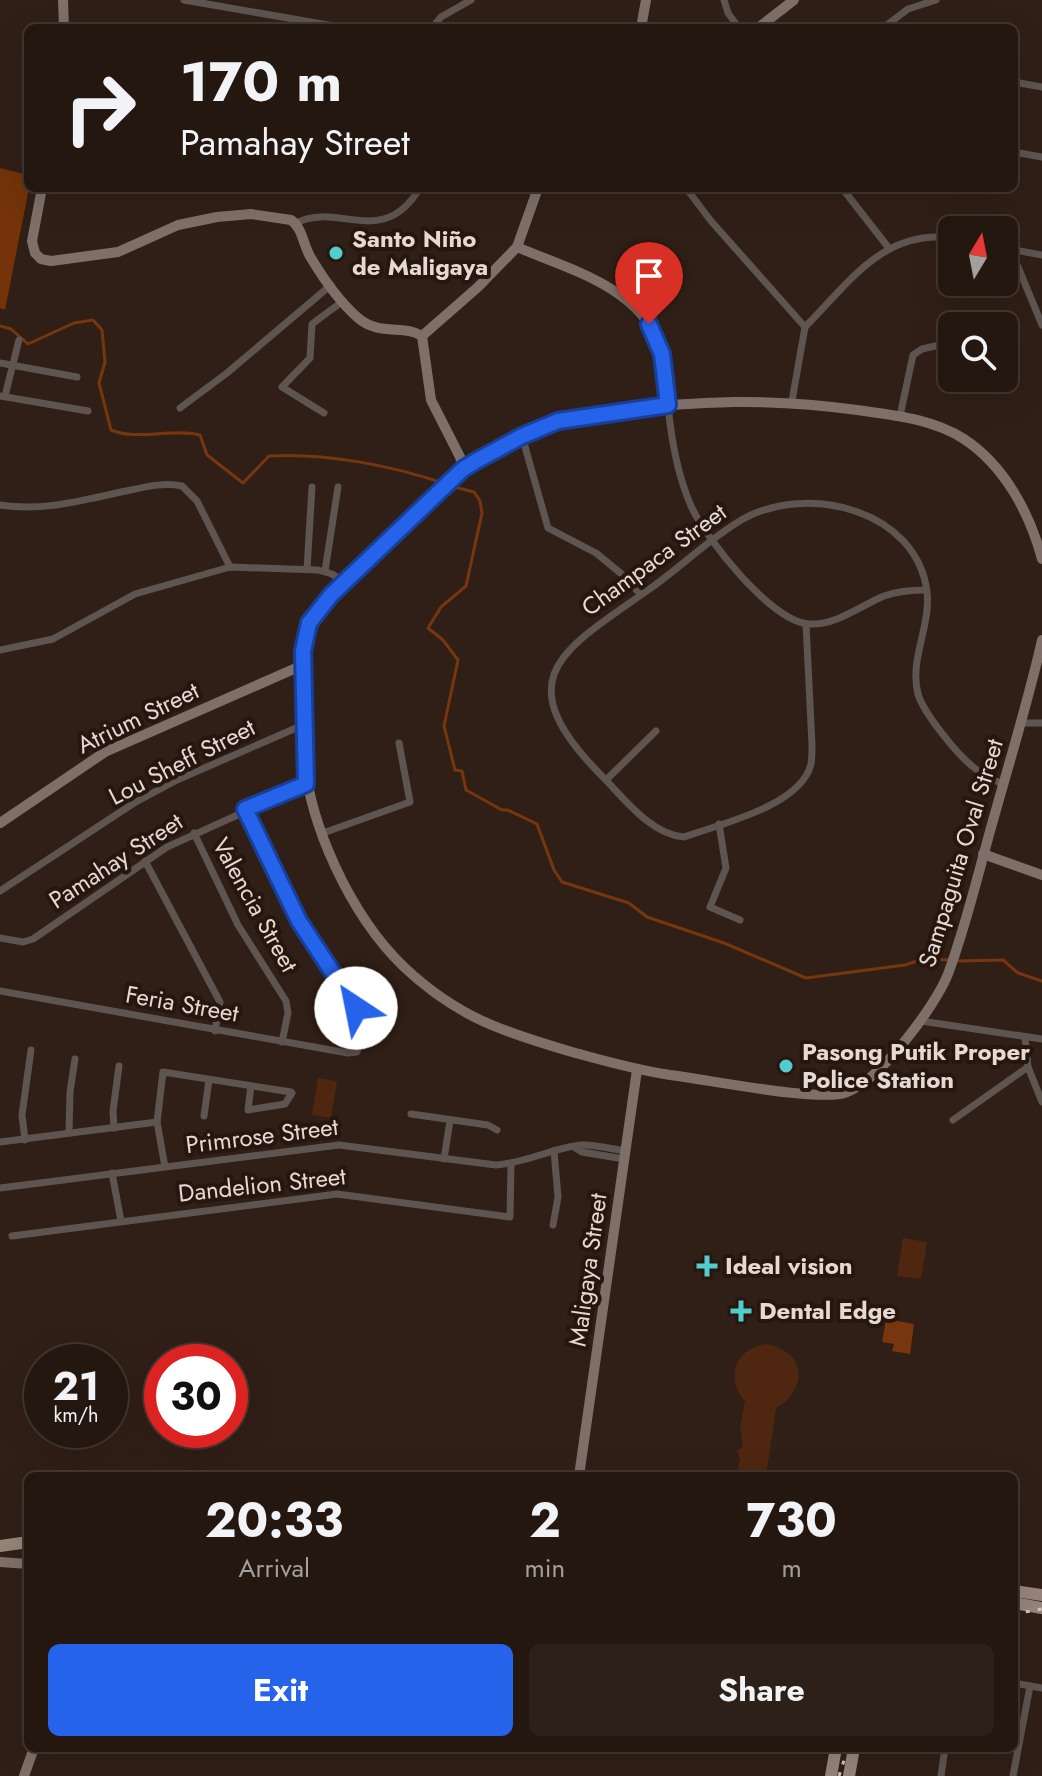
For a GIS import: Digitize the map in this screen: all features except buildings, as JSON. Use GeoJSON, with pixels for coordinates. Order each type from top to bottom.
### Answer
{"type":"FeatureCollection","features":[{"type":"Feature","properties":{"kind":"main road"},"geometry":{"type":"LineString","coordinates":[[0,1546],[24,1543]]}},
{"type":"Feature","properties":{"kind":"main road"},"geometry":{"type":"LineString","coordinates":[[1018,1592],[1042,1595]]}},
{"type":"Feature","properties":{"kind":"main road"},"geometry":{"type":"LineString","coordinates":[[1018,1604],[1042,1608]]}},
{"type":"Feature","properties":{"kind":"main road"},"geometry":{"type":"LineString","coordinates":[[831,1776],[835,1752]]}},
{"type":"Feature","properties":{"kind":"main road"},"geometry":{"type":"LineString","coordinates":[[849,1776],[853,1752]]}},
{"type":"Feature","properties":{"kind":"street"},"geometry":{"type":"LineString","coordinates":[[63,0],[64,24]]}},
{"type":"Feature","properties":{"kind":"street"},"geometry":{"type":"LineString","coordinates":[[184,0],[322,24]]}},
{"type":"Feature","properties":{"kind":"street"},"geometry":{"type":"LineString","coordinates":[[435,24],[441,17],[471,0]]}},
{"type":"Feature","properties":{"kind":"street"},"geometry":{"type":"LineString","coordinates":[[642,24],[646,0]]}},
{"type":"Feature","properties":{"kind":"street"},"geometry":{"type":"LineString","coordinates":[[724,0],[736,24]]}},
{"type":"Feature","properties":{"kind":"street"},"geometry":{"type":"LineString","coordinates":[[763,24],[794,0]]}},
{"type":"Feature","properties":{"kind":"street"},"geometry":{"type":"LineString","coordinates":[[904,0],[908,9]]}},
{"type":"Feature","properties":{"kind":"street"},"geometry":{"type":"LineString","coordinates":[[888,24],[908,9],[936,0]]}},
{"type":"Feature","properties":{"kind":"street"},"geometry":{"type":"LineString","coordinates":[[1018,83],[1042,87]]}},
{"type":"Feature","properties":{"kind":"street"},"geometry":{"type":"LineString","coordinates":[[1018,153],[1042,157]]}},
{"type":"Feature","properties":{"kind":"street"},"geometry":{"type":"LineString","coordinates":[[41,192],[32,241],[35,253],[46,260],[118,252],[178,225],[217,217],[251,214],[296,223],[310,218],[359,221],[391,217],[404,208],[417,192]]}},
{"type":"Feature","properties":{"kind":"street"},"geometry":{"type":"LineString","coordinates":[[422,336],[478,287],[517,247],[537,192]]}},
{"type":"Feature","properties":{"kind":"street"},"geometry":{"type":"LineString","coordinates":[[687,192],[805,327]]}},
{"type":"Feature","properties":{"kind":"street"},"geometry":{"type":"LineString","coordinates":[[845,192],[888,247]]}},
{"type":"Feature","properties":{"kind":"street"},"geometry":{"type":"LineString","coordinates":[[296,223],[312,260],[358,318],[370,326],[416,332],[422,336],[431,400],[463,469]]}},
{"type":"Feature","properties":{"kind":"street"},"geometry":{"type":"LineString","coordinates":[[792,401],[805,327],[870,261],[888,247],[918,237],[938,238]]}},
{"type":"Feature","properties":{"kind":"street"},"geometry":{"type":"LineString","coordinates":[[517,247],[596,281],[632,303],[649,324],[658,342],[668,405],[692,509],[755,593],[779,612],[806,624],[837,619],[895,593],[926,590]]}},
{"type":"Feature","properties":{"kind":"street"},"geometry":{"type":"LineString","coordinates":[[1018,251],[1042,255]]}},
{"type":"Feature","properties":{"kind":"street"},"geometry":{"type":"LineString","coordinates":[[1018,267],[1042,325]]}},
{"type":"Feature","properties":{"kind":"street"},"geometry":{"type":"LineString","coordinates":[[180,408],[227,373],[331,285]]}},
{"type":"Feature","properties":{"kind":"street"},"geometry":{"type":"LineString","coordinates":[[324,413],[282,387],[310,358],[309,332],[312,324],[343,301]]}},
{"type":"Feature","properties":{"kind":"street"},"geometry":{"type":"LineString","coordinates":[[0,405],[19,340]]}},
{"type":"Feature","properties":{"kind":"street"},"geometry":{"type":"LineString","coordinates":[[900,416],[913,355],[938,345]]}},
{"type":"Feature","properties":{"kind":"street"},"geometry":{"type":"LineString","coordinates":[[0,363],[77,377]]}},
{"type":"Feature","properties":{"kind":"street"},"geometry":{"type":"LineString","coordinates":[[2,396],[88,411]]}},
{"type":"Feature","properties":{"kind":"street","name":"Sampaguita Oval Street"},"geometry":{"type":"LineString","coordinates":[[1042,559],[1034,533],[1014,492],[983,455],[952,433],[900,416],[792,401],[737,401],[668,405],[571,418],[547,425],[463,469],[344,582],[309,623],[303,665],[302,786],[351,900],[365,923],[395,958],[433,992],[489,1026],[514,1036],[637,1070],[782,1091],[837,1095],[868,1080],[921,1021],[947,978],[1042,640]]}},
{"type":"Feature","properties":{"kind":"street"},"geometry":{"type":"LineString","coordinates":[[522,436],[548,528],[604,559],[641,595]]}},
{"type":"Feature","properties":{"kind":"street"},"geometry":{"type":"LineString","coordinates":[[0,505],[47,507],[161,484],[182,486],[197,501],[230,567]]}},
{"type":"Feature","properties":{"kind":"street"},"geometry":{"type":"LineString","coordinates":[[307,569],[312,487]]}},
{"type":"Feature","properties":{"kind":"street"},"geometry":{"type":"LineString","coordinates":[[325,571],[338,487]]}},
{"type":"Feature","properties":{"kind":"street","name":"Champaca Street"},"geometry":{"type":"LineString","coordinates":[[719,824],[684,837],[659,831],[606,780],[561,729],[552,706],[554,675],[557,664],[569,648],[741,520],[777,506],[820,504],[843,508],[884,524],[898,533],[919,565],[926,590],[916,672],[921,704],[968,763],[989,779],[1003,784]]}},
{"type":"Feature","properties":{"kind":"street"},"geometry":{"type":"LineString","coordinates":[[1,647],[53,639],[135,594],[230,567],[325,571],[344,582]]}},
{"type":"Feature","properties":{"kind":"street"},"geometry":{"type":"LineString","coordinates":[[740,920],[710,907],[726,868],[719,824],[781,800],[807,774],[812,745],[806,624]]}},
{"type":"Feature","properties":{"kind":"street","name":"Atrium Street"},"geometry":{"type":"LineString","coordinates":[[0,823],[105,752],[303,665]]}},
{"type":"Feature","properties":{"kind":"street"},"geometry":{"type":"LineString","coordinates":[[1020,723],[1042,723]]}},
{"type":"Feature","properties":{"kind":"street","name":"Lou Sheff Street"},"geometry":{"type":"LineString","coordinates":[[0,891],[134,803],[177,780],[303,725]]}},
{"type":"Feature","properties":{"kind":"street"},"geometry":{"type":"LineString","coordinates":[[606,780],[656,731]]}},
{"type":"Feature","properties":{"kind":"street"},"geometry":{"type":"LineString","coordinates":[[323,833],[410,802],[399,743]]}},
{"type":"Feature","properties":{"kind":"street","name":"Pamahay Street"},"geometry":{"type":"LineString","coordinates":[[0,938],[23,942],[33,939],[145,861],[194,833],[302,786]]}},
{"type":"Feature","properties":{"kind":"street","name":"Feria Street"},"geometry":{"type":"LineString","coordinates":[[0,991],[215,1031],[357,1052],[362,1037],[356,1008],[299,921],[245,809]]}},
{"type":"Feature","properties":{"kind":"street","name":"Valencia Street"},"geometry":{"type":"LineString","coordinates":[[194,833],[238,925],[286,1001],[288,1013],[282,1042]]}},
{"type":"Feature","properties":{"kind":"street"},"geometry":{"type":"LineString","coordinates":[[983,854],[1042,875]]}},
{"type":"Feature","properties":{"kind":"street"},"geometry":{"type":"LineString","coordinates":[[145,861],[220,1002],[215,1031]]}},
{"type":"Feature","properties":{"kind":"street"},"geometry":{"type":"LineString","coordinates":[[921,1021],[1042,1039]]}},
{"type":"Feature","properties":{"kind":"street"},"geometry":{"type":"LineString","coordinates":[[1025,1037],[1028,1067],[1042,1102]]}},
{"type":"Feature","properties":{"kind":"street"},"geometry":{"type":"LineString","coordinates":[[25,1140],[22,1115],[31,1050]]}},
{"type":"Feature","properties":{"kind":"street"},"geometry":{"type":"LineString","coordinates":[[69,1133],[75,1059]]}},
{"type":"Feature","properties":{"kind":"street"},"geometry":{"type":"LineString","coordinates":[[114,1128],[119,1066]]}},
{"type":"Feature","properties":{"kind":"street"},"geometry":{"type":"LineString","coordinates":[[953,1120],[1028,1067]]}},
{"type":"Feature","properties":{"kind":"street","name":"Maligaya Street"},"geometry":{"type":"LineString","coordinates":[[580,1472],[637,1070]]}},
{"type":"Feature","properties":{"kind":"street"},"geometry":{"type":"LineString","coordinates":[[165,1167],[157,1122],[163,1072],[209,1080],[251,1086],[292,1093],[285,1104],[248,1110],[251,1086]]}},
{"type":"Feature","properties":{"kind":"street"},"geometry":{"type":"LineString","coordinates":[[204,1116],[209,1080]]}},
{"type":"Feature","properties":{"kind":"street"},"geometry":{"type":"LineString","coordinates":[[411,1114],[488,1125],[497,1130]]}},
{"type":"Feature","properties":{"kind":"street"},"geometry":{"type":"LineString","coordinates":[[444,1159],[450,1121]]}},
{"type":"Feature","properties":{"kind":"street"},"geometry":{"type":"LineString","coordinates":[[0,1142],[157,1122]]}},
{"type":"Feature","properties":{"kind":"street","name":"Primrose Street"},"geometry":{"type":"LineString","coordinates":[[0,1188],[339,1145],[481,1164],[511,1164],[574,1147],[582,1152],[624,1155]]}},
{"type":"Feature","properties":{"kind":"street"},"geometry":{"type":"LineString","coordinates":[[553,1225],[558,1197],[554,1151]]}},
{"type":"Feature","properties":{"kind":"street","name":"Dandelion Street"},"geometry":{"type":"LineString","coordinates":[[12,1236],[349,1194],[510,1217],[511,1164]]}},
{"type":"Feature","properties":{"kind":"street"},"geometry":{"type":"LineString","coordinates":[[112,1173],[121,1221]]}},
{"type":"Feature","properties":{"kind":"street"},"geometry":{"type":"LineString","coordinates":[[0,1562],[24,1563]]}},
{"type":"Feature","properties":{"kind":"street"},"geometry":{"type":"LineString","coordinates":[[1018,1684],[1042,1688]]}},
{"type":"Feature","properties":{"kind":"street"},"geometry":{"type":"LineString","coordinates":[[1018,1750],[1030,1686]]}},
{"type":"Feature","properties":{"kind":"street"},"geometry":{"type":"LineString","coordinates":[[24,1776],[33,1752]]}},
{"type":"Feature","properties":{"kind":"street"},"geometry":{"type":"LineString","coordinates":[[941,1776],[944,1752]]}},
{"type":"Feature","properties":{"kind":"street"},"geometry":{"type":"LineString","coordinates":[[1013,1776],[1018,1752]]}},
{"type":"Feature","properties":{"kind":"shaded area"},"geometry":{"type":"Polygon","coordinates":[[[0,168],[24,174],[24,192],[28,192],[5,310],[0,308],[0,168]]]}},
{"type":"Feature","properties":{"kind":"shaded area"},"geometry":{"type":"Polygon","coordinates":[[[318,1078],[337,1081],[331,1118],[312,1115],[318,1078]]]}},
{"type":"Feature","properties":{"kind":"shaded area"},"geometry":{"type":"Polygon","coordinates":[[[903,1238],[927,1242],[921,1279],[897,1276],[903,1238]]]}},
{"type":"Feature","properties":{"kind":"shaded area"},"geometry":{"type":"Polygon","coordinates":[[[886,1319],[914,1324],[910,1354],[892,1351],[894,1344],[882,1342],[886,1319]]]}},
{"type":"Feature","properties":{"kind":"shaded area"},"geometry":{"type":"Polygon","coordinates":[[[766,1344],[789,1354],[795,1362],[798,1381],[787,1400],[776,1408],[767,1472],[737,1472],[740,1460],[737,1450],[743,1447],[740,1427],[745,1401],[735,1383],[736,1365],[747,1351],[766,1344]]]}},
{"type":"Feature","properties":{"kind":"waterway"},"geometry":{"type":"LineString","coordinates":[[0,326],[11,329],[28,344],[74,323],[93,320],[102,330],[105,362],[99,383],[111,430],[132,434],[200,435],[207,455],[243,483],[269,456],[313,456],[357,462],[443,483]]}},
{"type":"Feature","properties":{"kind":"waterway"},"geometry":{"type":"LineString","coordinates":[[450,486],[474,492],[480,501],[482,513],[466,586],[441,607],[428,628],[443,640],[458,660],[444,726],[455,770],[462,771],[466,790],[502,810],[537,824],[554,870],[562,882],[629,903],[647,917],[724,943],[806,978],[905,965],[923,959],[950,960]]}},
{"type":"Feature","properties":{"kind":"waterway"},"geometry":{"type":"LineString","coordinates":[[958,961],[1003,960],[1018,973],[1042,981]]}},
{"type":"Feature","properties":{"kind":"railway"},"geometry":{"type":"LineString","coordinates":[[1018,1613],[1042,1609]]}},
{"type":"Feature","properties":{"kind":"railway"},"geometry":{"type":"LineString","coordinates":[[839,1776],[847,1752]]}},
{"type":"Feature","properties":{"kind":"place","name":"Santo Niño de Maligaya"},"geometry":{"type":"Point","coordinates":[336,253]}},
{"type":"Feature","properties":{"kind":"place","name":"Pasong Putik Proper Police Station"},"geometry":{"type":"Point","coordinates":[786,1066]}},
{"type":"Feature","properties":{"kind":"place","name":"Ideal vision"},"geometry":{"type":"Point","coordinates":[707,1266]}},
{"type":"Feature","properties":{"kind":"place","name":"Dental Edge"},"geometry":{"type":"Point","coordinates":[741,1311]}},
{"type":"Feature","properties":{"kind":"route"},"geometry":{"type":"LineString","coordinates":[[356,1008],[299,921],[245,809],[306,784],[303,651],[309,623],[331,595],[463,469],[522,436],[558,421],[668,405],[662,354],[649,324]]}}]}
